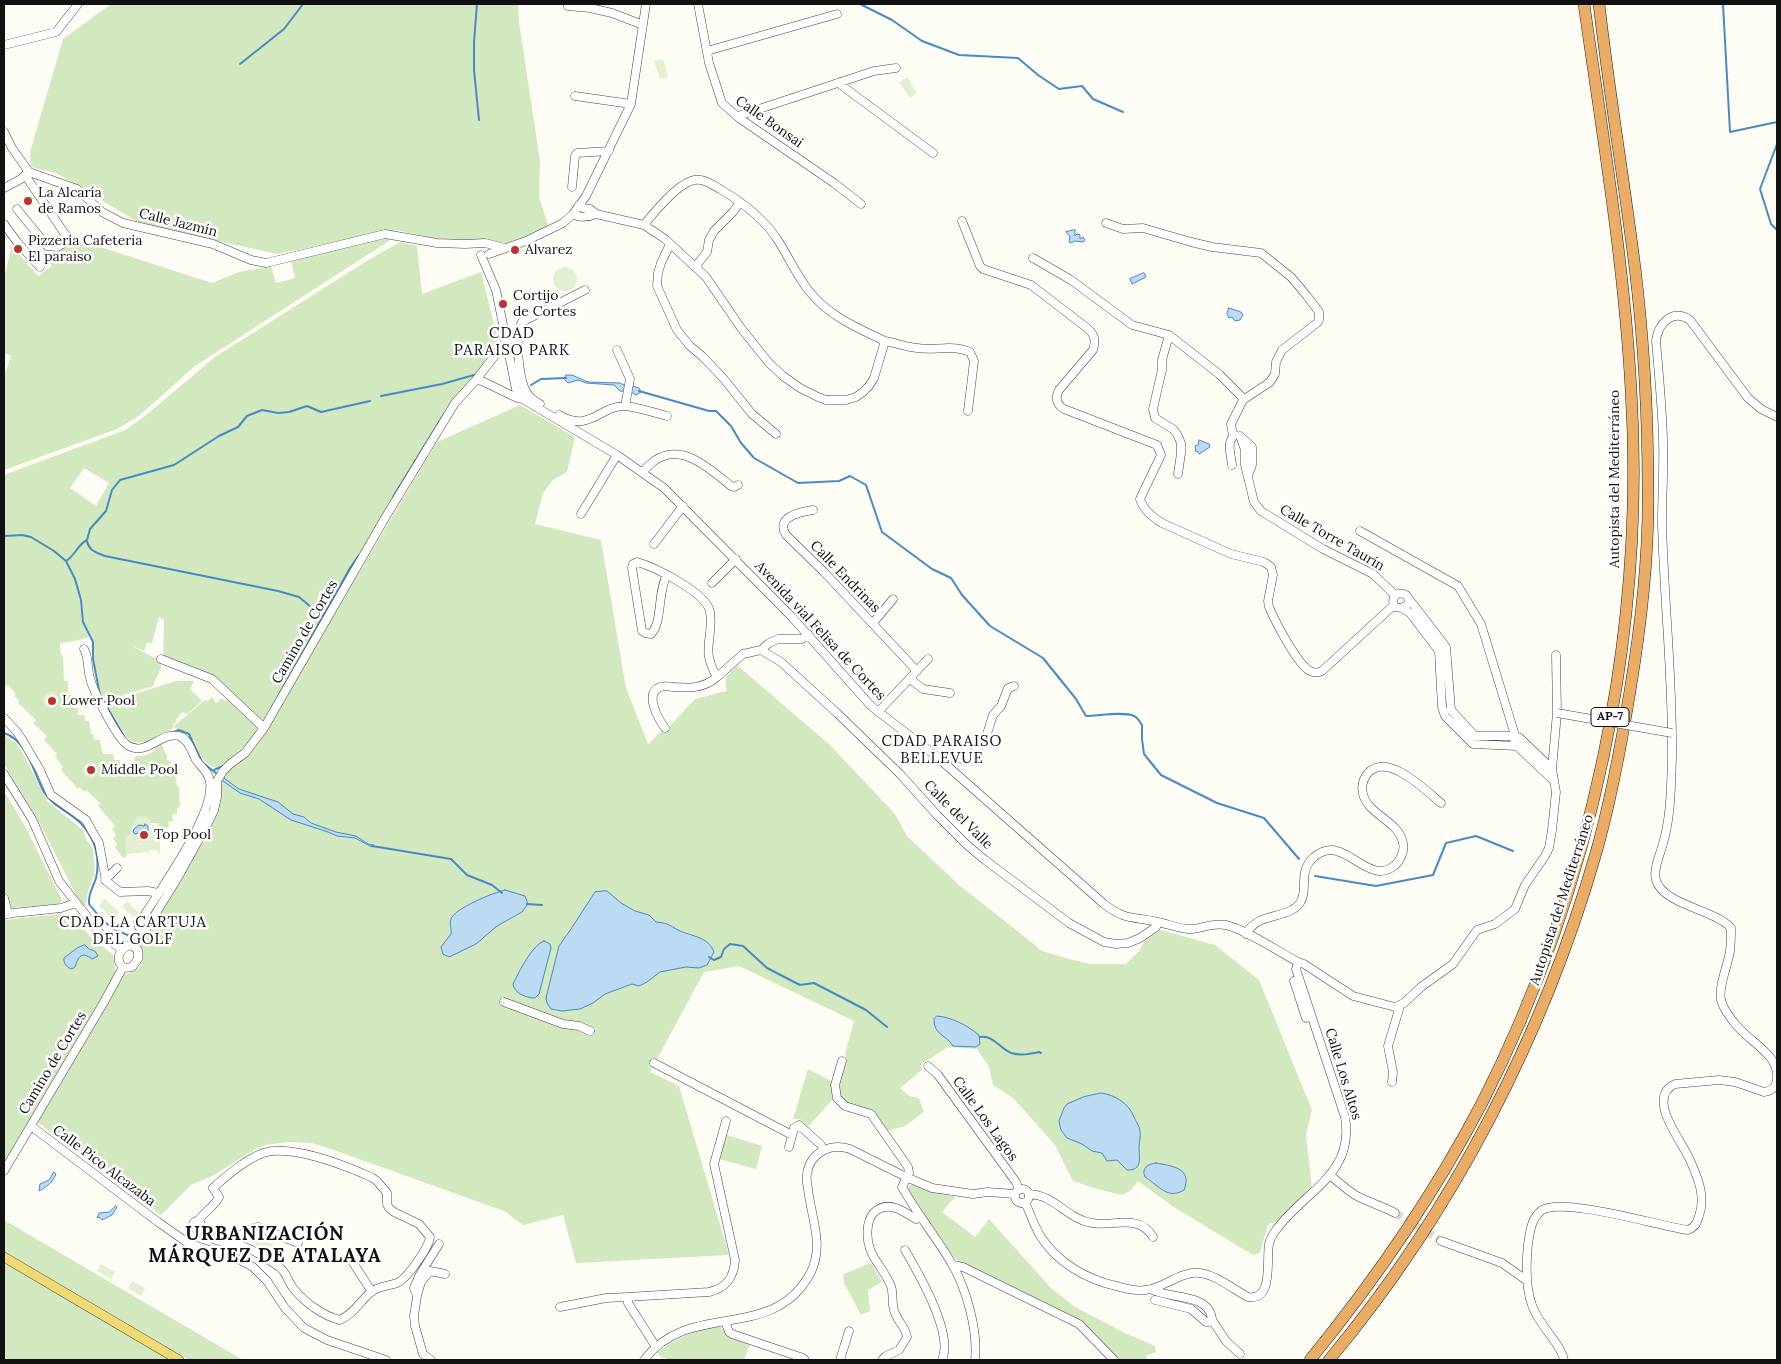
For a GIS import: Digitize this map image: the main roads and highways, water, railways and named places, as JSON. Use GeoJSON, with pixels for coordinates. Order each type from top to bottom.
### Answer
{"type":"FeatureCollection","features":[{"type":"Feature","properties":{"kind":"highway","name":"Autopista del Mediterráneo"},"geometry":{"type":"LineString","coordinates":[[1310,1360],[1346,1316],[1398,1243],[1425,1202],[1482,1103],[1540,972],[1564,904],[1583,842],[1607,737],[1621,656],[1631,567],[1633,481],[1632,391],[1612,205],[1584,4]]}},
{"type":"Feature","properties":{"kind":"highway","name":"Autopista del Mediterráneo"},"geometry":{"type":"LineString","coordinates":[[1330,1360],[1374,1304],[1412,1250],[1463,1167],[1496,1106],[1547,994],[1596,853],[1612,790],[1638,641],[1648,531],[1648,467],[1645,379],[1635,270],[1599,4]]}},
{"type":"Feature","properties":{"kind":"main road"},"geometry":{"type":"LineString","coordinates":[[4,1257],[179,1360]]}},
{"type":"Feature","properties":{"kind":"water"},"geometry":{"type":"Polygon","coordinates":[[[1075,230],[1075,236],[1077,234],[1080,235],[1080,239],[1083,237],[1085,240],[1083,242],[1069,242],[1070,237],[1066,232],[1075,230]]]}},
{"type":"Feature","properties":{"kind":"water"},"geometry":{"type":"Polygon","coordinates":[[[1144,273],[1146,277],[1132,284],[1130,279],[1144,273]]]}},
{"type":"Feature","properties":{"kind":"water"},"geometry":{"type":"Polygon","coordinates":[[[1229,308],[1241,312],[1243,315],[1240,320],[1235,321],[1232,317],[1229,318],[1227,314],[1229,308]]]}},
{"type":"Feature","properties":{"kind":"water"},"geometry":{"type":"Polygon","coordinates":[[[566,375],[572,375],[588,382],[620,383],[639,388],[641,392],[636,395],[631,392],[620,391],[614,385],[586,383],[578,380],[568,383],[565,380],[566,375]]]}},
{"type":"Feature","properties":{"kind":"water"},"geometry":{"type":"Polygon","coordinates":[[[1199,440],[1209,444],[1210,447],[1199,454],[1196,452],[1195,446],[1198,445],[1199,440]]]}},
{"type":"Feature","properties":{"kind":"water"},"geometry":{"type":"Polygon","coordinates":[[[223,775],[225,779],[239,789],[278,802],[293,814],[304,817],[311,823],[336,832],[356,836],[368,844],[374,845],[372,847],[355,838],[337,836],[291,820],[259,799],[240,793],[220,779],[223,775]]]}},
{"type":"Feature","properties":{"kind":"water"},"geometry":{"type":"Polygon","coordinates":[[[145,824],[148,826],[148,836],[142,836],[140,833],[135,834],[133,832],[139,825],[144,826],[145,824]]]}},
{"type":"Feature","properties":{"kind":"water"},"geometry":{"type":"Polygon","coordinates":[[[505,890],[525,896],[528,904],[522,912],[497,926],[476,944],[449,957],[443,954],[441,947],[451,934],[450,921],[454,915],[475,901],[505,890]]]}},
{"type":"Feature","properties":{"kind":"water"},"geometry":{"type":"Polygon","coordinates":[[[607,891],[621,903],[635,911],[649,915],[656,922],[668,924],[704,940],[714,952],[707,965],[699,968],[686,967],[660,972],[639,986],[632,984],[605,994],[593,1003],[580,1009],[562,1011],[551,1009],[546,998],[559,946],[595,892],[607,891]]]}},
{"type":"Feature","properties":{"kind":"water"},"geometry":{"type":"Polygon","coordinates":[[[544,941],[550,944],[551,948],[539,994],[535,998],[524,996],[516,990],[513,984],[530,953],[544,941]]]}},
{"type":"Feature","properties":{"kind":"water"},"geometry":{"type":"Polygon","coordinates":[[[85,945],[95,951],[98,956],[92,959],[83,955],[79,958],[75,967],[72,969],[67,966],[64,958],[77,948],[85,945]]]}},
{"type":"Feature","properties":{"kind":"water"},"geometry":{"type":"Polygon","coordinates":[[[937,1016],[960,1022],[970,1028],[979,1035],[980,1044],[976,1047],[953,1046],[938,1032],[934,1024],[934,1019],[937,1016]]]}},
{"type":"Feature","properties":{"kind":"water"},"geometry":{"type":"Polygon","coordinates":[[[1101,1093],[1112,1096],[1125,1104],[1132,1112],[1139,1126],[1139,1163],[1132,1170],[1127,1170],[1117,1160],[1107,1161],[1102,1153],[1092,1151],[1082,1144],[1067,1138],[1061,1130],[1059,1121],[1067,1104],[1083,1097],[1101,1093]]]}},
{"type":"Feature","properties":{"kind":"water"},"geometry":{"type":"Polygon","coordinates":[[[1156,1163],[1179,1169],[1186,1177],[1184,1190],[1178,1193],[1168,1193],[1145,1177],[1144,1171],[1146,1167],[1156,1163]]]}},
{"type":"Feature","properties":{"kind":"water"},"geometry":{"type":"Polygon","coordinates":[[[54,1172],[56,1174],[49,1185],[39,1191],[40,1184],[49,1180],[54,1172]]]}},
{"type":"Feature","properties":{"kind":"water"},"geometry":{"type":"Polygon","coordinates":[[[116,1206],[112,1215],[102,1220],[99,1217],[97,1218],[99,1213],[109,1212],[116,1206]]]}},
{"type":"Feature","properties":{"kind":"waterway"},"geometry":{"type":"LineString","coordinates":[[240,64],[284,29],[303,4]]}},
{"type":"Feature","properties":{"kind":"waterway"},"geometry":{"type":"LineString","coordinates":[[477,4],[474,70],[479,120]]}},
{"type":"Feature","properties":{"kind":"waterway"},"geometry":{"type":"LineString","coordinates":[[860,4],[892,20],[922,41],[959,55],[1018,58],[1059,89],[1082,86],[1093,99],[1123,112]]}},
{"type":"Feature","properties":{"kind":"waterway"},"geometry":{"type":"LineString","coordinates":[[1723,4],[1730,132],[1777,122]]}},
{"type":"Feature","properties":{"kind":"waterway"},"geometry":{"type":"LineString","coordinates":[[1777,144],[1760,189],[1771,224],[1777,230]]}},
{"type":"Feature","properties":{"kind":"waterway"},"geometry":{"type":"LineString","coordinates":[[381,396],[442,384],[474,375]]}},
{"type":"Feature","properties":{"kind":"waterway"},"geometry":{"type":"LineString","coordinates":[[531,385],[541,379],[566,378]]}},
{"type":"Feature","properties":{"kind":"waterway"},"geometry":{"type":"LineString","coordinates":[[639,391],[709,411],[716,411],[731,426],[741,443],[754,458],[798,483],[839,481],[850,476],[866,485],[882,532],[932,569],[951,578],[962,595],[990,626],[1043,658],[1076,699],[1086,716],[1118,714],[1135,717],[1142,725],[1144,754],[1161,775],[1217,803],[1264,818],[1299,859]]}},
{"type":"Feature","properties":{"kind":"waterway"},"geometry":{"type":"LineString","coordinates":[[66,561],[87,540],[90,529],[106,511],[112,490],[120,480],[174,465],[219,436],[238,427],[247,416],[262,410],[278,413],[289,412],[307,406],[321,412],[370,401]]}},
{"type":"Feature","properties":{"kind":"waterway"},"geometry":{"type":"LineString","coordinates":[[393,497],[444,414]]}},
{"type":"Feature","properties":{"kind":"waterway"},"geometry":{"type":"LineString","coordinates":[[4,536],[22,535],[31,537],[66,561],[75,579],[81,600],[83,622],[93,642],[93,659],[100,695],[125,738]]}},
{"type":"Feature","properties":{"kind":"waterway"},"geometry":{"type":"LineString","coordinates":[[87,541],[91,549],[105,556],[278,591],[299,597],[323,617]]}},
{"type":"Feature","properties":{"kind":"waterway"},"geometry":{"type":"LineString","coordinates":[[271,709],[359,555]]}},
{"type":"Feature","properties":{"kind":"waterway"},"geometry":{"type":"LineString","coordinates":[[170,733],[179,730],[189,734],[202,762],[217,774]]}},
{"type":"Feature","properties":{"kind":"waterway"},"geometry":{"type":"LineString","coordinates":[[4,733],[12,737],[24,750],[47,797],[79,822],[91,838],[97,854],[97,868],[89,904],[111,928],[134,939]]}},
{"type":"Feature","properties":{"kind":"waterway"},"geometry":{"type":"LineString","coordinates":[[214,770],[223,766]]}},
{"type":"Feature","properties":{"kind":"waterway"},"geometry":{"type":"LineString","coordinates":[[1315,876],[1376,886],[1433,875],[1446,843],[1476,836],[1513,851]]}},
{"type":"Feature","properties":{"kind":"waterway"},"geometry":{"type":"LineString","coordinates":[[372,846],[451,859],[467,875],[492,885],[502,893]]}},
{"type":"Feature","properties":{"kind":"waterway"},"geometry":{"type":"LineString","coordinates":[[527,904],[542,905]]}},
{"type":"Feature","properties":{"kind":"waterway"},"geometry":{"type":"LineString","coordinates":[[709,957],[714,960],[721,957],[724,949],[730,944],[743,946],[767,968],[800,985],[814,983],[866,1010],[887,1027]]}},
{"type":"Feature","properties":{"kind":"waterway"},"geometry":{"type":"LineString","coordinates":[[980,1037],[993,1040],[1011,1053],[1022,1055],[1041,1053]]}},
{"type":"Feature","properties":{"kind":"tunnel"},"geometry":{"type":"LineString","coordinates":[[1395,1213],[1441,1241]]}},
{"type":"Feature","properties":{"kind":"place","name":"La Alcaría de Ramos"},"geometry":{"type":"Point","coordinates":[28,201]}},
{"type":"Feature","properties":{"kind":"place","name":"Pizzeria Cafeteria El paraiso"},"geometry":{"type":"Point","coordinates":[18,249]}},
{"type":"Feature","properties":{"kind":"place","name":"Alvarez"},"geometry":{"type":"Point","coordinates":[515,250]}},
{"type":"Feature","properties":{"kind":"place","name":"Cortijo de Cortes"},"geometry":{"type":"Point","coordinates":[503,304]}},
{"type":"Feature","properties":{"kind":"place","name":"Lower Pool"},"geometry":{"type":"Point","coordinates":[52,701]}},
{"type":"Feature","properties":{"kind":"place","name":"Middle Pool"},"geometry":{"type":"Point","coordinates":[91,770]}},
{"type":"Feature","properties":{"kind":"place","name":"Top Pool"},"geometry":{"type":"Point","coordinates":[144,835]}},
{"type":"Feature","properties":{"kind":"district","name":"CDAD PARAISO PARK"},"geometry":{"type":"Point","coordinates":[512,342]}},
{"type":"Feature","properties":{"kind":"district","name":"CDAD PARAISO BELLEVUE"},"geometry":{"type":"Point","coordinates":[942,750]}},
{"type":"Feature","properties":{"kind":"district","name":"CDAD LA CARTUJA DEL GOLF"},"geometry":{"type":"Point","coordinates":[133,932]}},
{"type":"Feature","properties":{"kind":"district","name":"URBANIZACIÓN MÁRQUEZ DE ATALAYA"},"geometry":{"type":"Point","coordinates":[265,1246]}}]}
